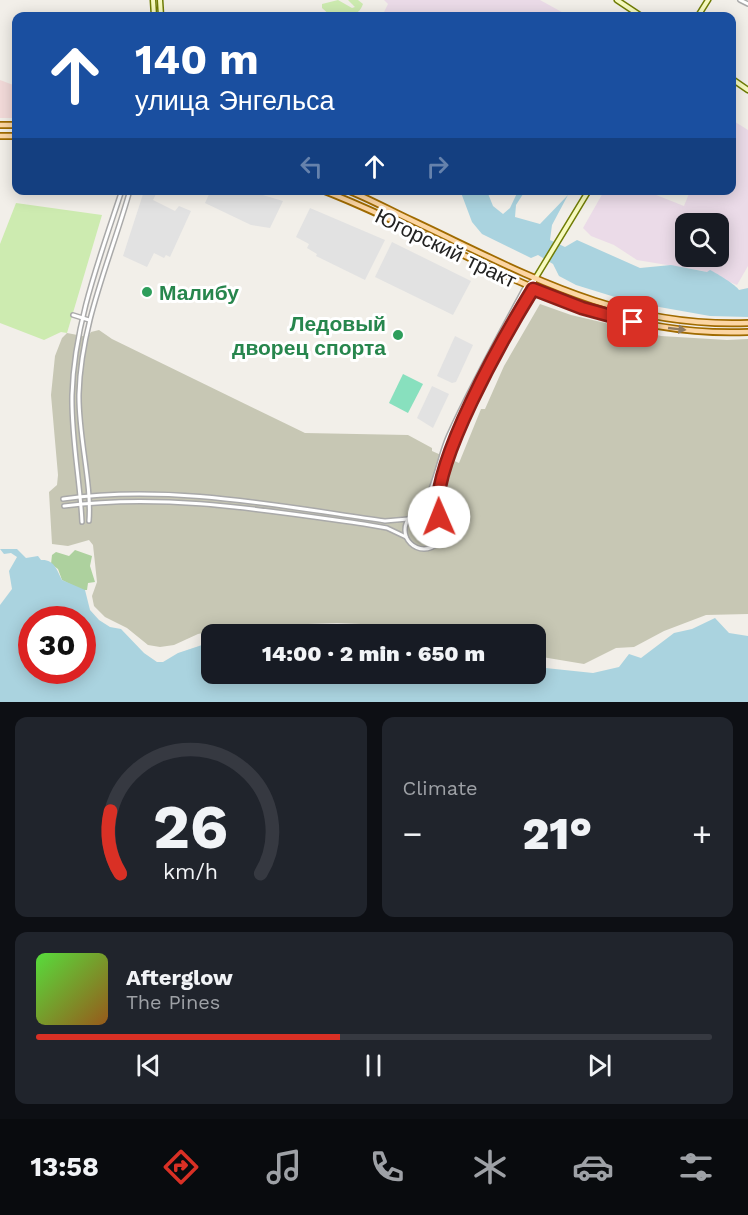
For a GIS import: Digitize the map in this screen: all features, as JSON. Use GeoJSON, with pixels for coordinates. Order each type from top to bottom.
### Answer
{"type":"FeatureCollection","features":[{"type":"Feature","properties":{"kind":"main road"},"geometry":{"type":"LineString","coordinates":[[617,0],[635,12]]}},
{"type":"Feature","properties":{"kind":"main road","name":"Югорский тракт"},"geometry":{"type":"LineString","coordinates":[[334,195],[389,219],[526,286],[582,308],[633,322],[694,331],[748,332]]}},
{"type":"Feature","properties":{"kind":"main road","name":"Югорский тракт"},"geometry":{"type":"LineString","coordinates":[[358,195],[535,279],[594,303],[641,316],[700,323],[748,323]]}},
{"type":"Feature","properties":{"kind":"main road"},"geometry":{"type":"LineString","coordinates":[[535,279],[586,195]]}},
{"type":"Feature","properties":{"kind":"street"},"geometry":{"type":"LineString","coordinates":[[740,0],[748,4]]}},
{"type":"Feature","properties":{"kind":"street"},"geometry":{"type":"LineString","coordinates":[[82,522],[72,408],[74,368],[82,318],[120,195]]}},
{"type":"Feature","properties":{"kind":"street"},"geometry":{"type":"LineString","coordinates":[[89,521],[79,393],[89,320],[128,195]]}},
{"type":"Feature","properties":{"kind":"street"},"geometry":{"type":"LineString","coordinates":[[406,537],[405,527],[408,519],[417,512],[426,499],[446,442],[490,348],[526,286],[535,279]]}},
{"type":"Feature","properties":{"kind":"street"},"geometry":{"type":"LineString","coordinates":[[64,506],[148,500],[210,504],[387,528],[406,537],[418,548],[434,546],[443,533],[437,492],[454,444],[489,369],[533,289],[535,279]]}},
{"type":"Feature","properties":{"kind":"street"},"geometry":{"type":"LineString","coordinates":[[73,315],[89,320]]}},
{"type":"Feature","properties":{"kind":"street"},"geometry":{"type":"LineString","coordinates":[[446,442],[454,444]]}},
{"type":"Feature","properties":{"kind":"street"},"geometry":{"type":"LineString","coordinates":[[63,499],[131,494],[191,496],[385,521],[408,519]]}},
{"type":"Feature","properties":{"kind":"street"},"geometry":{"type":"LineString","coordinates":[[417,512],[427,510],[439,517]]}},
{"type":"Feature","properties":{"kind":"shaded area"},"geometry":{"type":"Polygon","coordinates":[[[384,0],[540,0],[562,12],[384,12],[388,4],[384,0]]]}},
{"type":"Feature","properties":{"kind":"shaded area"},"geometry":{"type":"Polygon","coordinates":[[[0,80],[12,84],[12,118],[0,118],[0,80]]]}},
{"type":"Feature","properties":{"kind":"shaded area"},"geometry":{"type":"Polygon","coordinates":[[[736,122],[748,130],[748,266],[737,285],[703,271],[679,267],[729,267],[729,213],[675,213],[675,266],[637,260],[614,245],[591,236],[583,228],[602,195],[656,195],[684,206],[688,195],[736,195],[736,122]]]}},
{"type":"Feature","properties":{"kind":"shaded area"},"geometry":{"type":"Polygon","coordinates":[[[143,195],[156,195],[153,200],[175,211],[179,206],[191,211],[170,257],[166,255],[164,258],[154,253],[147,267],[123,256],[143,195]]]}},
{"type":"Feature","properties":{"kind":"shaded area"},"geometry":{"type":"Polygon","coordinates":[[[209,195],[263,195],[283,201],[270,228],[251,225],[205,203],[209,195]]]}},
{"type":"Feature","properties":{"kind":"shaded area"},"geometry":{"type":"Polygon","coordinates":[[[310,208],[385,240],[365,280],[316,256],[317,254],[307,248],[309,244],[296,237],[310,208]]]}},
{"type":"Feature","properties":{"kind":"shaded area"},"geometry":{"type":"Polygon","coordinates":[[[392,242],[471,281],[453,315],[375,277],[392,242]]]}},
{"type":"Feature","properties":{"kind":"shaded area"},"geometry":{"type":"Polygon","coordinates":[[[540,304],[571,315],[661,336],[748,339],[748,614],[706,615],[664,631],[634,647],[616,648],[584,664],[546,658],[546,624],[201,624],[201,633],[174,645],[160,647],[148,645],[127,628],[105,617],[94,606],[92,596],[97,582],[93,545],[89,540],[68,546],[52,544],[49,492],[57,485],[58,475],[51,395],[55,356],[62,338],[67,333],[88,337],[91,332],[99,330],[112,339],[305,433],[408,435],[432,448],[432,451],[459,463],[481,409],[485,409],[504,366],[540,304]]]}},
{"type":"Feature","properties":{"kind":"shaded area"},"geometry":{"type":"Polygon","coordinates":[[[455,336],[473,345],[456,382],[452,383],[437,376],[455,336]]]}},
{"type":"Feature","properties":{"kind":"shaded area"},"geometry":{"type":"Polygon","coordinates":[[[432,386],[449,394],[433,428],[417,418],[432,386]]]}},
{"type":"Feature","properties":{"kind":"green space"},"geometry":{"type":"Polygon","coordinates":[[[338,0],[352,8],[355,7],[348,0],[358,0],[363,4],[358,12],[326,12],[322,8],[322,4],[338,0]]]}},
{"type":"Feature","properties":{"kind":"green space"},"geometry":{"type":"Polygon","coordinates":[[[16,203],[102,215],[67,333],[61,332],[44,340],[0,323],[0,244],[16,203]]]}},
{"type":"Feature","properties":{"kind":"green space"},"geometry":{"type":"Polygon","coordinates":[[[403,374],[423,384],[408,413],[389,403],[403,374]]]}},
{"type":"Feature","properties":{"kind":"green space"},"geometry":{"type":"Polygon","coordinates":[[[75,550],[92,556],[90,566],[95,582],[88,583],[87,590],[81,590],[62,580],[58,569],[51,564],[52,555],[56,552],[69,556],[75,550]]]}},
{"type":"Feature","properties":{"kind":"water"},"geometry":{"type":"Polygon","coordinates":[[[462,195],[489,195],[493,206],[503,214],[510,208],[516,195],[522,195],[516,205],[515,217],[540,224],[568,195],[552,225],[550,240],[565,247],[577,240],[640,268],[671,265],[707,272],[710,270],[739,290],[748,288],[748,317],[710,316],[631,302],[576,285],[559,276],[553,264],[538,255],[531,258],[482,234],[472,222],[462,195]]]}},
{"type":"Feature","properties":{"kind":"water"},"geometry":{"type":"Polygon","coordinates":[[[0,549],[17,549],[26,558],[38,556],[41,560],[52,563],[62,580],[85,590],[89,606],[18,606],[18,684],[96,684],[96,617],[110,627],[121,629],[144,653],[157,662],[163,662],[178,653],[201,645],[201,684],[546,684],[546,668],[593,673],[619,667],[629,654],[641,658],[674,633],[692,629],[715,618],[729,633],[748,636],[748,702],[0,702],[0,605],[12,589],[9,571],[17,557],[11,553],[4,554],[0,549]]]}},
{"type":"Feature","properties":{"kind":"place","name":"Малибу"},"geometry":{"type":"Point","coordinates":[147,292]}},
{"type":"Feature","properties":{"kind":"place","name":"Ледовый дворец спорта"},"geometry":{"type":"Point","coordinates":[398,335]}},
{"type":"Feature","properties":{"kind":"route"},"geometry":{"type":"LineString","coordinates":[[439,517],[437,492],[454,444],[491,366],[533,289],[599,314],[633,322]]}}]}
